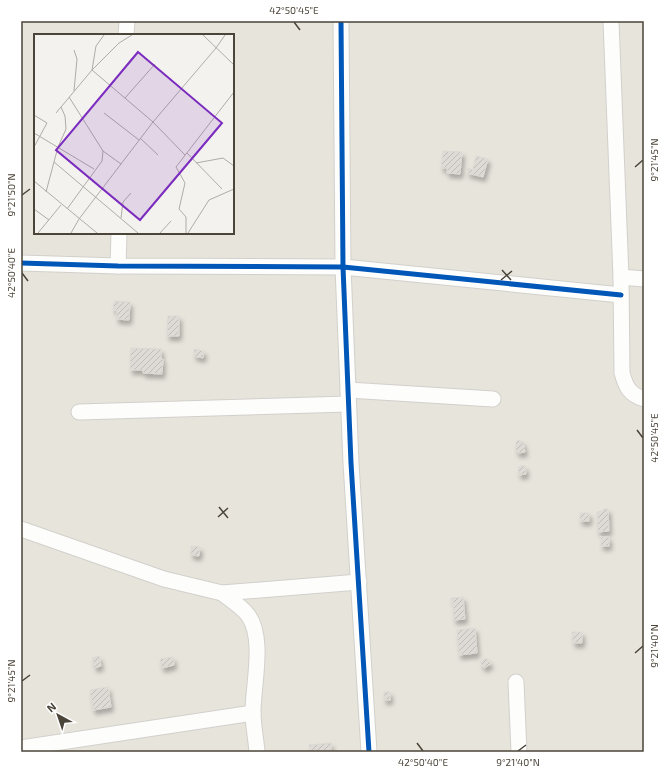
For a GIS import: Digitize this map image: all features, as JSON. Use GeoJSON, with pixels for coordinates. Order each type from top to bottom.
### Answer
{"type":"FeatureCollection","features":[{"type":"Feature","properties":{"kind":"street"},"geometry":{"type":"LineString","coordinates":[[126,34],[127,21]]}},
{"type":"Feature","properties":{"kind":"street"},"geometry":{"type":"LineString","coordinates":[[341,21],[342,267],[358,582],[369,752]]}},
{"type":"Feature","properties":{"kind":"street"},"geometry":{"type":"LineString","coordinates":[[611,21],[622,277],[622,373],[626,387],[638,397],[644,398]]}},
{"type":"Feature","properties":{"kind":"street"},"geometry":{"type":"LineString","coordinates":[[118,266],[119,234]]}},
{"type":"Feature","properties":{"kind":"street"},"geometry":{"type":"LineString","coordinates":[[21,264],[342,267],[621,295]]}},
{"type":"Feature","properties":{"kind":"street"},"geometry":{"type":"LineString","coordinates":[[622,277],[644,279]]}},
{"type":"Feature","properties":{"kind":"street"},"geometry":{"type":"LineString","coordinates":[[79,412],[348,397],[493,399]]}},
{"type":"Feature","properties":{"kind":"street"},"geometry":{"type":"LineString","coordinates":[[21,530],[164,579],[222,593],[358,582]]}},
{"type":"Feature","properties":{"kind":"street"},"geometry":{"type":"LineString","coordinates":[[222,593],[236,603],[248,616],[255,631],[258,648],[253,713],[257,752]]}},
{"type":"Feature","properties":{"kind":"street"},"geometry":{"type":"LineString","coordinates":[[516,682],[519,752]]}},
{"type":"Feature","properties":{"kind":"street"},"geometry":{"type":"LineString","coordinates":[[21,748],[253,713]]}},
{"type":"Feature","properties":{"kind":"shaded area"},"geometry":{"type":"Polygon","coordinates":[[[21,21],[644,21],[644,752],[21,752],[21,21]]]}},
{"type":"Feature","properties":{"kind":"building"},"geometry":{"type":"Polygon","coordinates":[[[443,151],[462,152],[460,174],[447,173],[447,168],[441,168],[443,151]]]}},
{"type":"Feature","properties":{"kind":"building"},"geometry":{"type":"Polygon","coordinates":[[[476,156],[488,159],[483,177],[467,173],[468,168],[473,170],[476,156]]]}},
{"type":"Feature","properties":{"kind":"building"},"geometry":{"type":"Polygon","coordinates":[[[114,301],[130,302],[129,320],[116,319],[117,310],[113,310],[114,301]]]}},
{"type":"Feature","properties":{"kind":"building"},"geometry":{"type":"Polygon","coordinates":[[[168,316],[179,316],[179,336],[167,336],[168,316]]]}},
{"type":"Feature","properties":{"kind":"building"},"geometry":{"type":"Polygon","coordinates":[[[131,348],[161,349],[161,359],[163,359],[162,374],[143,373],[143,370],[130,370],[131,348]]]}},
{"type":"Feature","properties":{"kind":"building"},"geometry":{"type":"Polygon","coordinates":[[[194,349],[204,351],[203,358],[194,356],[194,349]]]}},
{"type":"Feature","properties":{"kind":"building"},"geometry":{"type":"Polygon","coordinates":[[[518,440],[523,442],[525,452],[519,453],[516,451],[516,442],[518,440]]]}},
{"type":"Feature","properties":{"kind":"building"},"geometry":{"type":"Polygon","coordinates":[[[520,466],[525,466],[526,474],[519,475],[518,468],[520,466]]]}},
{"type":"Feature","properties":{"kind":"building"},"geometry":{"type":"Polygon","coordinates":[[[603,509],[608,509],[609,531],[598,532],[597,512],[603,511],[603,509]]]}},
{"type":"Feature","properties":{"kind":"building"},"geometry":{"type":"Polygon","coordinates":[[[580,513],[589,513],[589,521],[580,521],[580,513]]]}},
{"type":"Feature","properties":{"kind":"building"},"geometry":{"type":"Polygon","coordinates":[[[601,537],[609,537],[609,546],[601,546],[601,537]]]}},
{"type":"Feature","properties":{"kind":"building"},"geometry":{"type":"Polygon","coordinates":[[[191,546],[200,547],[199,556],[191,555],[191,546]]]}},
{"type":"Feature","properties":{"kind":"building"},"geometry":{"type":"Polygon","coordinates":[[[463,597],[465,619],[454,620],[453,601],[451,601],[451,598],[463,597]]]}},
{"type":"Feature","properties":{"kind":"building"},"geometry":{"type":"Polygon","coordinates":[[[475,628],[477,653],[459,655],[457,630],[475,628]]]}},
{"type":"Feature","properties":{"kind":"building"},"geometry":{"type":"Polygon","coordinates":[[[572,632],[582,632],[582,643],[573,643],[572,632]]]}},
{"type":"Feature","properties":{"kind":"building"},"geometry":{"type":"Polygon","coordinates":[[[99,656],[101,666],[95,668],[92,658],[99,656]]]}},
{"type":"Feature","properties":{"kind":"building"},"geometry":{"type":"Polygon","coordinates":[[[173,657],[174,665],[162,668],[160,659],[173,657]]]}},
{"type":"Feature","properties":{"kind":"building"},"geometry":{"type":"Polygon","coordinates":[[[486,658],[491,664],[484,668],[480,662],[486,658]]]}},
{"type":"Feature","properties":{"kind":"building"},"geometry":{"type":"Polygon","coordinates":[[[108,687],[111,707],[93,710],[90,690],[108,687]]]}},
{"type":"Feature","properties":{"kind":"building"},"geometry":{"type":"Polygon","coordinates":[[[384,692],[390,692],[390,700],[384,700],[384,692]]]}},
{"type":"Feature","properties":{"kind":"building"},"geometry":{"type":"Polygon","coordinates":[[[331,743],[331,752],[310,752],[309,745],[331,743]]]}},
{"type":"Feature","properties":{"kind":"cycle path"},"geometry":{"type":"LineString","coordinates":[[341,21],[343,267],[351,463],[369,752]]}},
{"type":"Feature","properties":{"kind":"cycle path"},"geometry":{"type":"LineString","coordinates":[[21,263],[118,266],[343,267],[621,295]]}}]}
